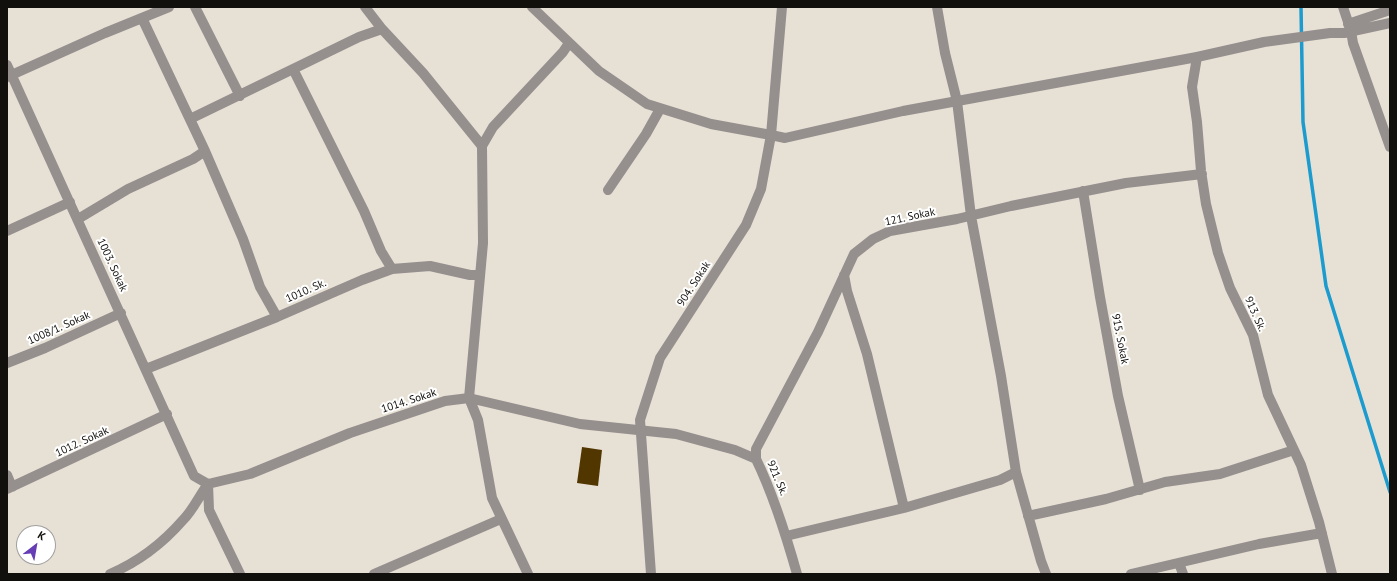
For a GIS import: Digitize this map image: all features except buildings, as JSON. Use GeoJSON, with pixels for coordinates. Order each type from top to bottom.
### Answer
{"type":"FeatureCollection","features":[{"type":"Feature","properties":{"kind":"street"},"geometry":{"type":"LineString","coordinates":[[9,76],[169,7]]}},
{"type":"Feature","properties":{"kind":"street"},"geometry":{"type":"LineString","coordinates":[[195,7],[240,96]]}},
{"type":"Feature","properties":{"kind":"street"},"geometry":{"type":"LineString","coordinates":[[365,7],[382,29],[423,73],[482,146]]}},
{"type":"Feature","properties":{"kind":"street"},"geometry":{"type":"LineString","coordinates":[[532,7],[600,71],[647,104],[711,124],[785,138],[903,111],[1197,57],[1264,42],[1390,23]]}},
{"type":"Feature","properties":{"kind":"street","name":"904. Sokak"},"geometry":{"type":"LineString","coordinates":[[651,574],[640,420],[660,358],[746,225],[761,190],[771,135],[782,7]]}},
{"type":"Feature","properties":{"kind":"street"},"geometry":{"type":"LineString","coordinates":[[937,7],[945,53],[957,101],[971,216],[1001,376],[1016,472],[1040,561],[1046,574]]}},
{"type":"Feature","properties":{"kind":"street"},"geometry":{"type":"LineString","coordinates":[[1343,7],[1353,43],[1388,137],[1390,148]]}},
{"type":"Feature","properties":{"kind":"street"},"geometry":{"type":"LineString","coordinates":[[1350,28],[1390,10]]}},
{"type":"Feature","properties":{"kind":"street"},"geometry":{"type":"LineString","coordinates":[[142,18],[205,151],[242,239],[260,287],[277,317]]}},
{"type":"Feature","properties":{"kind":"street"},"geometry":{"type":"LineString","coordinates":[[190,119],[359,37],[382,29]]}},
{"type":"Feature","properties":{"kind":"street"},"geometry":{"type":"LineString","coordinates":[[528,574],[492,498],[478,420],[469,398],[483,243],[482,146],[494,127],[563,52],[569,43]]}},
{"type":"Feature","properties":{"kind":"street","name":"913. Sk."},"geometry":{"type":"LineString","coordinates":[[1197,57],[1192,87],[1206,204],[1218,253],[1230,288],[1253,335],[1268,395],[1301,465],[1322,533],[1332,574]]}},
{"type":"Feature","properties":{"kind":"street","name":"1003. Sokak"},"geometry":{"type":"LineString","coordinates":[[7,65],[9,76],[78,219],[194,476],[208,484]]}},
{"type":"Feature","properties":{"kind":"street"},"geometry":{"type":"LineString","coordinates":[[294,69],[364,211],[381,251],[392,268]]}},
{"type":"Feature","properties":{"kind":"street"},"geometry":{"type":"LineString","coordinates":[[608,190],[646,134],[660,109]]}},
{"type":"Feature","properties":{"kind":"street"},"geometry":{"type":"LineString","coordinates":[[78,219],[128,189],[194,159],[205,151]]}},
{"type":"Feature","properties":{"kind":"street","name":"121. Sokak"},"geometry":{"type":"LineString","coordinates":[[756,459],[756,449],[818,332],[854,254],[874,239],[890,231],[971,216],[1083,191],[1126,183],[1202,174]]}},
{"type":"Feature","properties":{"kind":"street","name":"915. Sokak"},"geometry":{"type":"LineString","coordinates":[[1083,191],[1118,396],[1140,490]]}},
{"type":"Feature","properties":{"kind":"street"},"geometry":{"type":"LineString","coordinates":[[7,231],[70,202]]}},
{"type":"Feature","properties":{"kind":"street","name":"1010. Sk."},"geometry":{"type":"LineString","coordinates":[[146,369],[277,317],[392,268],[430,266],[470,275],[480,275]]}},
{"type":"Feature","properties":{"kind":"street"},"geometry":{"type":"LineString","coordinates":[[844,274],[847,292],[867,354],[904,508]]}},
{"type":"Feature","properties":{"kind":"street","name":"1008/1. Sokak"},"geometry":{"type":"LineString","coordinates":[[7,363],[45,348],[121,313]]}},
{"type":"Feature","properties":{"kind":"street","name":"1014. Sokak"},"geometry":{"type":"LineString","coordinates":[[208,484],[250,474],[350,433],[430,406],[469,398],[580,424],[641,432]]}},
{"type":"Feature","properties":{"kind":"street","name":"1012. Sokak"},"geometry":{"type":"LineString","coordinates":[[10,488],[166,414]]}},
{"type":"Feature","properties":{"kind":"street","name":"921. Sk."},"geometry":{"type":"LineString","coordinates":[[641,432],[676,434],[735,450],[756,459],[766,481],[786,536],[797,574]]}},
{"type":"Feature","properties":{"kind":"street"},"geometry":{"type":"LineString","coordinates":[[1028,516],[1106,499],[1165,482],[1220,474],[1294,450]]}},
{"type":"Feature","properties":{"kind":"street"},"geometry":{"type":"LineString","coordinates":[[786,536],[904,508],[1000,480],[1016,472]]}},
{"type":"Feature","properties":{"kind":"street"},"geometry":{"type":"LineString","coordinates":[[7,475],[10,488]]}},
{"type":"Feature","properties":{"kind":"street"},"geometry":{"type":"LineString","coordinates":[[110,574],[124,568],[156,547],[184,520],[208,484]]}},
{"type":"Feature","properties":{"kind":"street"},"geometry":{"type":"LineString","coordinates":[[208,484],[209,510],[240,574]]}},
{"type":"Feature","properties":{"kind":"street"},"geometry":{"type":"LineString","coordinates":[[374,574],[502,518]]}},
{"type":"Feature","properties":{"kind":"street"},"geometry":{"type":"LineString","coordinates":[[1131,574],[1259,544],[1322,533]]}},
{"type":"Feature","properties":{"kind":"street"},"geometry":{"type":"LineString","coordinates":[[1180,563],[1183,574]]}},
{"type":"Feature","properties":{"kind":"waterway"},"geometry":{"type":"LineString","coordinates":[[1301,7],[1303,122],[1326,286],[1390,492]]}}]}
